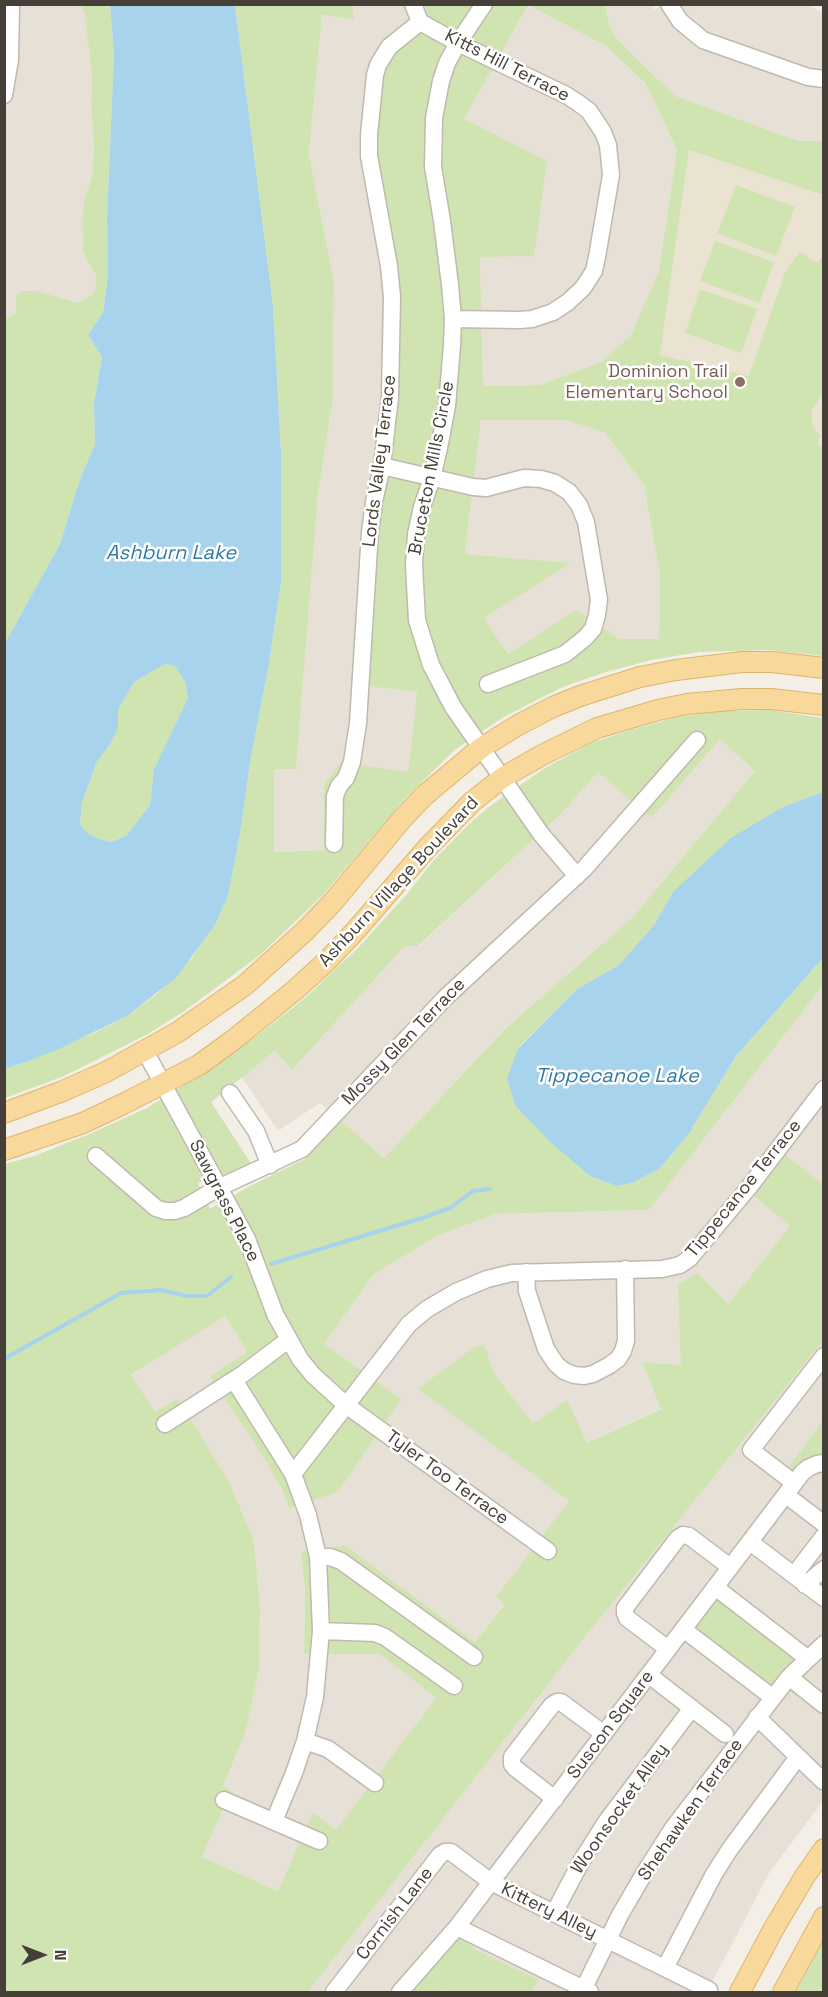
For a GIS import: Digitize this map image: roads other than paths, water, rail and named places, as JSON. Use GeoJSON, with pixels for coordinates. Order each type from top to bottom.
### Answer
{"type":"FeatureCollection","features":[{"type":"Feature","properties":{"kind":"main road","name":"Ashburn Village Boulevard"},"geometry":{"type":"LineString","coordinates":[[4,1113],[106,1072],[178,1032],[245,985],[333,902],[402,819],[447,775],[481,748],[520,724],[553,707],[591,692],[640,677],[700,666],[742,662],[772,662],[824,668]]}},
{"type":"Feature","properties":{"kind":"main road","name":"Ashburn Village Boulevard"},"geometry":{"type":"LineString","coordinates":[[4,1150],[83,1123],[199,1065],[296,990],[356,930],[428,847],[472,802],[502,778],[573,739],[597,728],[658,710],[697,703],[771,699],[824,705]]}},
{"type":"Feature","properties":{"kind":"main road"},"geometry":{"type":"LineString","coordinates":[[740,1992],[773,1930],[824,1849]]}},
{"type":"Feature","properties":{"kind":"main road"},"geometry":{"type":"LineString","coordinates":[[783,1992],[824,1917]]}},
{"type":"Feature","properties":{"kind":"street"},"geometry":{"type":"LineString","coordinates":[[4,94],[10,60],[11,4]]}},
{"type":"Feature","properties":{"kind":"street"},"geometry":{"type":"LineString","coordinates":[[413,4],[420,21]]}},
{"type":"Feature","properties":{"kind":"street","name":"Bruceton Mills Circle"},"geometry":{"type":"LineString","coordinates":[[484,4],[447,63],[434,118],[433,167],[442,221],[453,319],[447,406],[432,478],[416,534],[414,565],[417,620],[425,650],[441,687],[453,707],[502,778]]}},
{"type":"Feature","properties":{"kind":"street"},"geometry":{"type":"LineString","coordinates":[[669,4],[680,21],[703,40],[808,77],[824,79]]}},
{"type":"Feature","properties":{"kind":"street","name":"Kitts Hill Terrace"},"geometry":{"type":"LineString","coordinates":[[420,21],[458,43],[566,94],[588,111],[603,132],[608,145],[611,175],[594,271],[583,288],[553,312],[532,319],[453,319]]}},
{"type":"Feature","properties":{"kind":"street","name":"Lords Valley Terrace"},"geometry":{"type":"LineString","coordinates":[[334,844],[335,796],[352,762],[358,723],[370,532],[382,466],[390,397],[392,297],[389,266],[369,156],[375,75],[378,64],[389,47],[420,21]]}},
{"type":"Feature","properties":{"kind":"street"},"geometry":{"type":"LineString","coordinates":[[382,466],[473,488],[486,488],[524,478],[541,479],[555,483],[569,492],[579,506],[586,522],[599,600],[593,629],[565,654],[488,684]]}},
{"type":"Feature","properties":{"kind":"street","name":"Mossy Glen Terrace"},"geometry":{"type":"LineString","coordinates":[[96,1156],[156,1208],[175,1211],[218,1188],[293,1154],[309,1142],[446,997],[577,876],[697,740]]}},
{"type":"Feature","properties":{"kind":"street"},"geometry":{"type":"LineString","coordinates":[[502,778],[541,834],[577,876]]}},
{"type":"Feature","properties":{"kind":"street","name":"Sawgrass Place"},"geometry":{"type":"LineString","coordinates":[[145,1051],[247,1239],[275,1314],[288,1340],[314,1375],[346,1405]]}},
{"type":"Feature","properties":{"kind":"street","name":"Tippecanoe Terrace"},"geometry":{"type":"LineString","coordinates":[[293,1474],[400,1334],[419,1315],[456,1292],[474,1283],[500,1275],[526,1272],[670,1268],[690,1258],[750,1186],[824,1089]]}},
{"type":"Feature","properties":{"kind":"street"},"geometry":{"type":"LineString","coordinates":[[230,1093],[256,1131],[270,1165]]}},
{"type":"Feature","properties":{"kind":"street"},"geometry":{"type":"LineString","coordinates":[[526,1272],[527,1292],[546,1349],[564,1371],[584,1376],[610,1365],[623,1351],[626,1341],[625,1269]]}},
{"type":"Feature","properties":{"kind":"street"},"geometry":{"type":"LineString","coordinates":[[165,1424],[234,1380],[288,1340]]}},
{"type":"Feature","properties":{"kind":"street"},"geometry":{"type":"LineString","coordinates":[[824,1356],[751,1450],[824,1524]]}},
{"type":"Feature","properties":{"kind":"street"},"geometry":{"type":"LineString","coordinates":[[234,1380],[293,1474],[308,1515],[318,1557],[321,1631],[315,1697],[305,1741],[274,1821]]}},
{"type":"Feature","properties":{"kind":"street","name":"Tyler Too Terrace"},"geometry":{"type":"LineString","coordinates":[[346,1405],[548,1551]]}},
{"type":"Feature","properties":{"kind":"street","name":"Suscon Square"},"geometry":{"type":"LineString","coordinates":[[400,1992],[457,1927],[790,1489],[808,1468],[824,1463]]}},
{"type":"Feature","properties":{"kind":"street"},"geometry":{"type":"LineString","coordinates":[[668,1650],[627,1618],[624,1613],[625,1608],[678,1538],[683,1535],[689,1536],[730,1567]]}},
{"type":"Feature","properties":{"kind":"street"},"geometry":{"type":"LineString","coordinates":[[800,1580],[824,1536]]}},
{"type":"Feature","properties":{"kind":"street"},"geometry":{"type":"LineString","coordinates":[[750,1542],[824,1598]]}},
{"type":"Feature","properties":{"kind":"street"},"geometry":{"type":"LineString","coordinates":[[318,1557],[330,1557],[341,1561],[474,1657]]}},
{"type":"Feature","properties":{"kind":"street"},"geometry":{"type":"LineString","coordinates":[[800,1580],[824,1569]]}},
{"type":"Feature","properties":{"kind":"street"},"geometry":{"type":"LineString","coordinates":[[715,1587],[807,1658]]}},
{"type":"Feature","properties":{"kind":"street"},"geometry":{"type":"LineString","coordinates":[[683,1629],[772,1697]]}},
{"type":"Feature","properties":{"kind":"street"},"geometry":{"type":"LineString","coordinates":[[321,1631],[375,1633],[385,1636],[454,1686]]}},
{"type":"Feature","properties":{"kind":"street","name":"Shehawken Terrace"},"geometry":{"type":"LineString","coordinates":[[585,1991],[608,1940],[645,1872],[668,1837],[772,1697],[807,1658],[824,1644]]}},
{"type":"Feature","properties":{"kind":"street"},"geometry":{"type":"LineString","coordinates":[[649,1675],[725,1734]]}},
{"type":"Feature","properties":{"kind":"street"},"geometry":{"type":"LineString","coordinates":[[789,1677],[824,1705]]}},
{"type":"Feature","properties":{"kind":"street"},"geometry":{"type":"LineString","coordinates":[[555,1798],[514,1768],[512,1757],[556,1702],[561,1702],[604,1734]]}},
{"type":"Feature","properties":{"kind":"street","name":"Woonsocket Alley"},"geometry":{"type":"LineString","coordinates":[[554,1913],[582,1860],[606,1822],[692,1708]]}},
{"type":"Feature","properties":{"kind":"street"},"geometry":{"type":"LineString","coordinates":[[757,1718],[823,1781]]}},
{"type":"Feature","properties":{"kind":"street"},"geometry":{"type":"LineString","coordinates":[[305,1741],[328,1749],[375,1783]]}},
{"type":"Feature","properties":{"kind":"street"},"geometry":{"type":"LineString","coordinates":[[665,1968],[724,1857],[798,1757]]}},
{"type":"Feature","properties":{"kind":"street"},"geometry":{"type":"LineString","coordinates":[[224,1800],[319,1841]]}},
{"type":"Feature","properties":{"kind":"street","name":"Cornish Lane"},"geometry":{"type":"LineString","coordinates":[[334,1992],[445,1852],[451,1852],[491,1882]]}},
{"type":"Feature","properties":{"kind":"street","name":"Kittery Alley"},"geometry":{"type":"LineString","coordinates":[[491,1882],[710,1990]]}},
{"type":"Feature","properties":{"kind":"street"},"geometry":{"type":"LineString","coordinates":[[457,1927],[585,1991]]}},
{"type":"Feature","properties":{"kind":"water","name":"Ashburn Lake"},"geometry":{"type":"Polygon","coordinates":[[[110,5],[235,5],[273,306],[281,452],[281,583],[240,834],[228,896],[216,923],[177,977],[127,1016],[61,1048],[5,1069],[5,643],[60,544],[80,479],[95,444],[94,403],[102,357],[88,335],[103,312],[108,276],[107,218],[114,55],[110,5]],[[165,664],[134,682],[118,710],[118,728],[111,743],[96,763],[82,802],[80,824],[86,832],[99,839],[112,842],[127,835],[150,805],[154,769],[188,698],[185,682],[175,666],[165,664]]]}},
{"type":"Feature","properties":{"kind":"water","name":"Tippecanoe Lake"},"geometry":{"type":"Polygon","coordinates":[[[823,792],[823,958],[736,1056],[688,1135],[659,1169],[632,1183],[616,1186],[590,1176],[550,1142],[515,1105],[507,1078],[518,1049],[577,989],[619,965],[654,925],[673,892],[731,838],[783,807],[823,792]]]}},
{"type":"Feature","properties":{"kind":"waterway"},"geometry":{"type":"LineString","coordinates":[[271,1264],[422,1218],[450,1208],[473,1191],[490,1189]]}},
{"type":"Feature","properties":{"kind":"waterway"},"geometry":{"type":"LineString","coordinates":[[4,1359],[121,1293],[162,1290],[187,1296],[207,1296],[231,1277]]}},
{"type":"Feature","properties":{"kind":"place","name":"Dominion Trail Elementary School"},"geometry":{"type":"Point","coordinates":[740,382]}}]}
